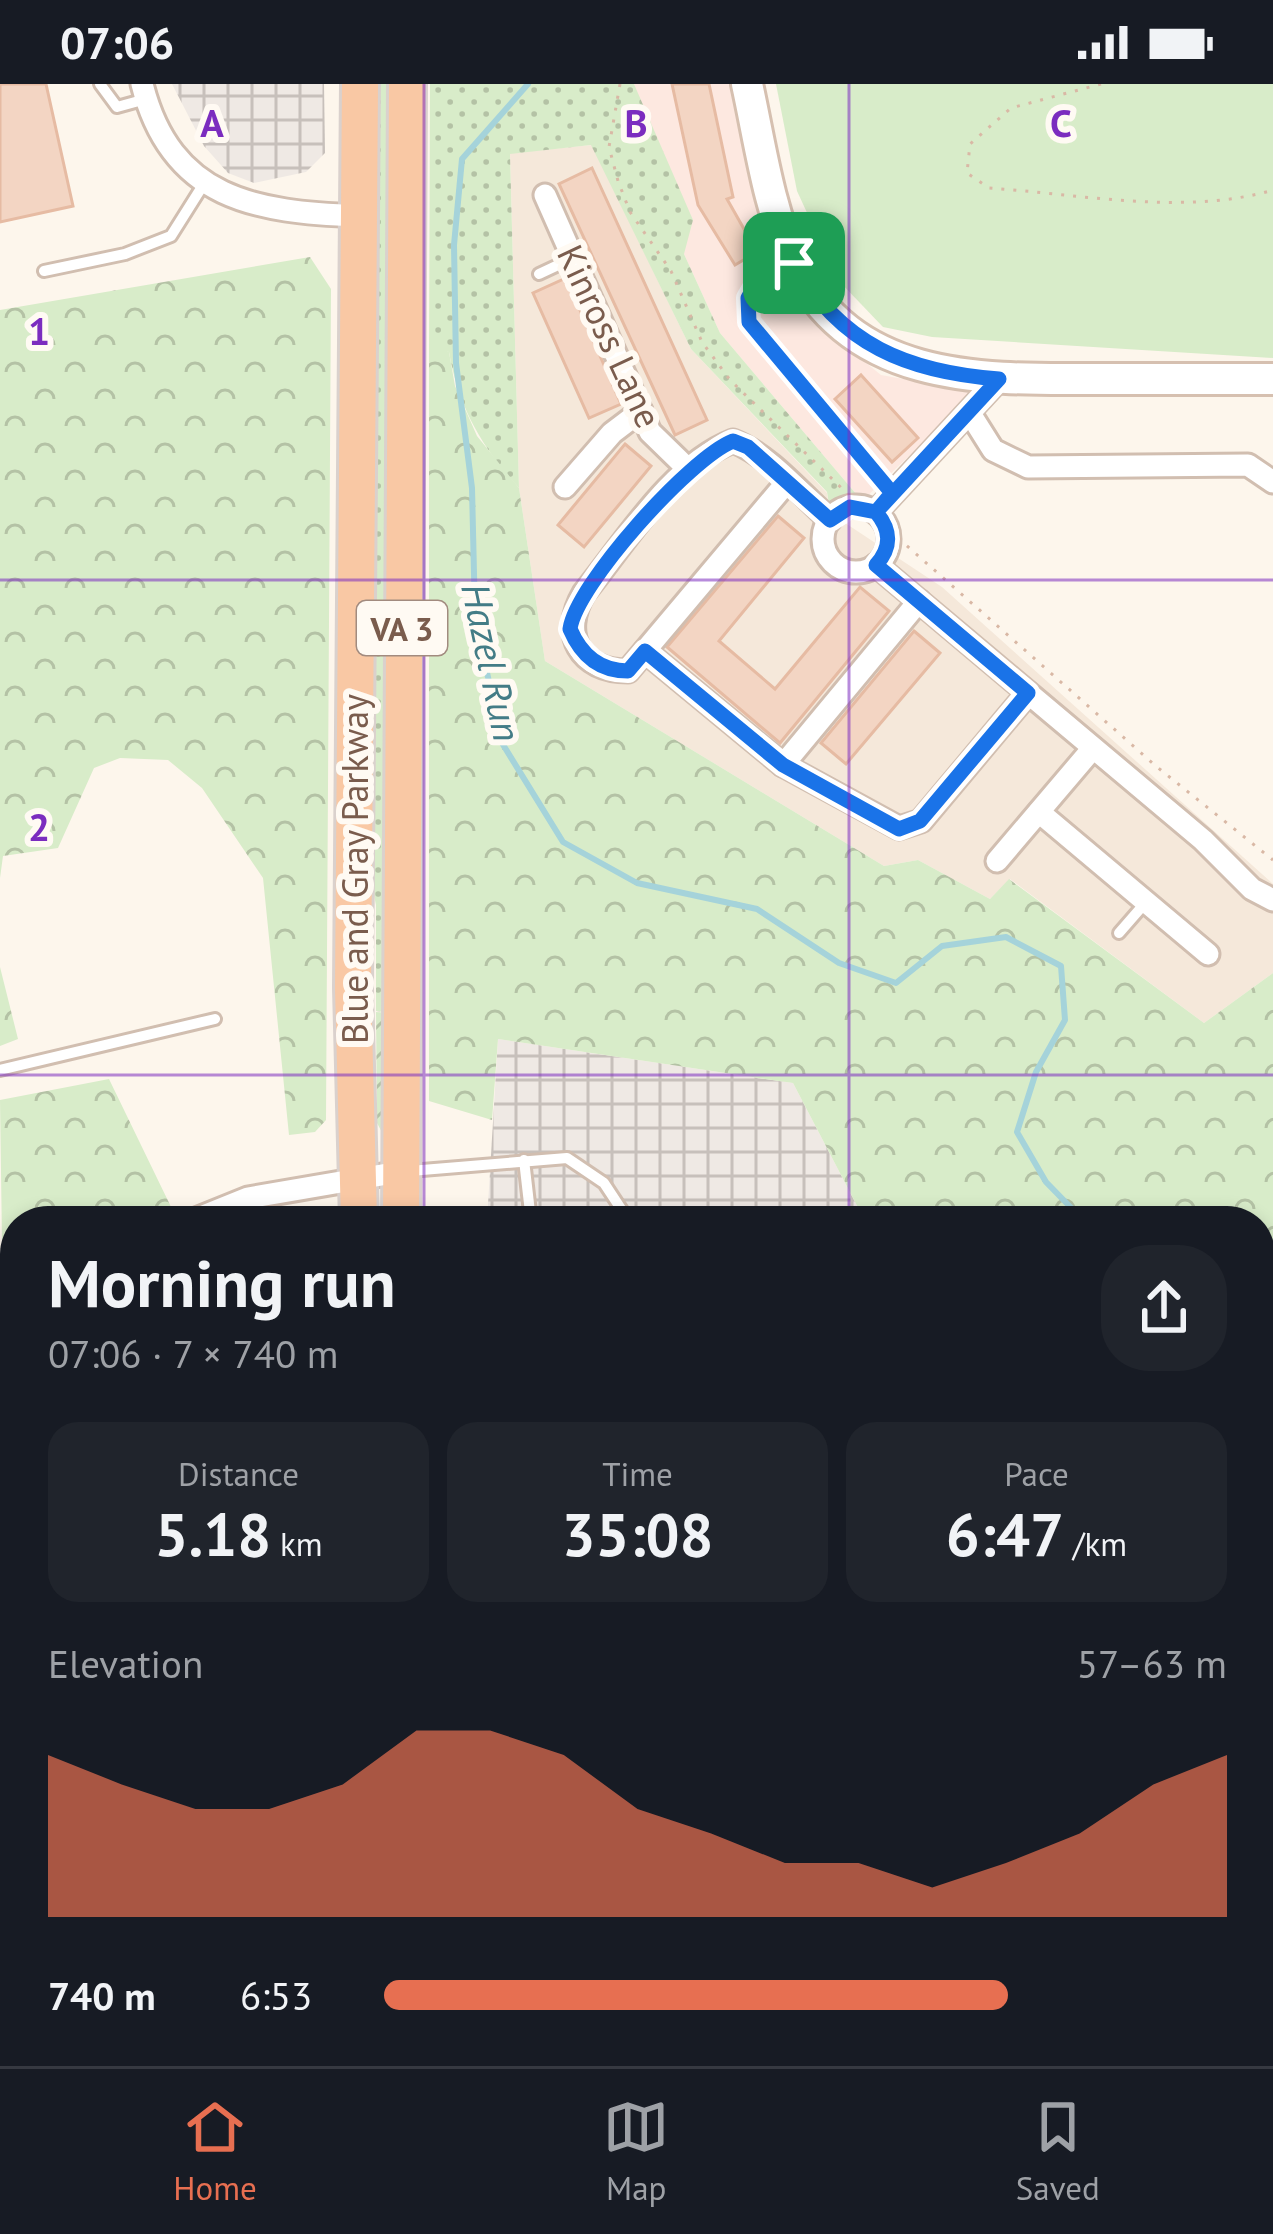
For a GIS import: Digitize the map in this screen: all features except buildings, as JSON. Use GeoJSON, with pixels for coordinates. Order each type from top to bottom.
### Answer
{"type":"FeatureCollection","features":[{"type":"Feature","properties":{"kind":"highway","name":"Blue and Gray Parkway"},"geometry":{"type":"LineString","coordinates":[[357,1206],[360,84]]}},
{"type":"Feature","properties":{"kind":"highway","name":"Blue and Gray Parkway"},"geometry":{"type":"LineString","coordinates":[[400,1206],[407,84]]}},
{"type":"Feature","properties":{"kind":"main road"},"geometry":{"type":"LineString","coordinates":[[747,84],[784,237],[807,285],[849,333],[902,362],[999,379],[1273,379]]}},
{"type":"Feature","properties":{"kind":"street"},"geometry":{"type":"LineString","coordinates":[[144,92],[164,138],[205,182],[266,210],[359,216]]}},
{"type":"Feature","properties":{"kind":"street","name":"Kinross Lane"},"geometry":{"type":"LineString","coordinates":[[544,195],[650,432],[688,469]]}},
{"type":"Feature","properties":{"kind":"street"},"geometry":{"type":"LineString","coordinates":[[876,512],[971,415],[999,379]]}},
{"type":"Feature","properties":{"kind":"street"},"geometry":{"type":"LineString","coordinates":[[565,488],[612,433],[641,412]]}},
{"type":"Feature","properties":{"kind":"street"},"geometry":{"type":"LineString","coordinates":[[971,415],[993,450],[1028,466],[1249,465],[1273,482]]}},
{"type":"Feature","properties":{"kind":"street"},"geometry":{"type":"LineString","coordinates":[[787,482],[628,671],[607,671],[577,646],[570,629],[572,613],[688,469],[733,441],[748,447],[830,520]]}},
{"type":"Feature","properties":{"kind":"street"},"geometry":{"type":"LineString","coordinates":[[850,507],[876,512],[889,530],[888,546],[876,565],[855,572],[835,564],[824,545],[830,520],[850,507]]}},
{"type":"Feature","properties":{"kind":"street"},"geometry":{"type":"LineString","coordinates":[[876,565],[1252,889],[1273,900]]}},
{"type":"Feature","properties":{"kind":"street"},"geometry":{"type":"LineString","coordinates":[[783,765],[920,601]]}},
{"type":"Feature","properties":{"kind":"street"},"geometry":{"type":"LineString","coordinates":[[645,651],[783,765],[899,829],[920,821],[1028,693]]}},
{"type":"Feature","properties":{"kind":"street"},"geometry":{"type":"LineString","coordinates":[[998,861],[1093,748]]}},
{"type":"Feature","properties":{"kind":"street"},"geometry":{"type":"LineString","coordinates":[[1039,812],[1208,954]]}},
{"type":"Feature","properties":{"kind":"street"},"geometry":{"type":"LineString","coordinates":[[228,1206],[248,1198],[399,1172]]}},
{"type":"Feature","properties":{"kind":"lane"},"geometry":{"type":"LineString","coordinates":[[100,84],[117,107],[144,92]]}},
{"type":"Feature","properties":{"kind":"lane"},"geometry":{"type":"LineString","coordinates":[[44,271],[124,254],[171,236],[182,228],[205,182]]}},
{"type":"Feature","properties":{"kind":"lane"},"geometry":{"type":"LineString","coordinates":[[784,237],[748,298],[749,322],[892,493]]}},
{"type":"Feature","properties":{"kind":"lane"},"geometry":{"type":"LineString","coordinates":[[539,274],[574,257]]}},
{"type":"Feature","properties":{"kind":"lane"},"geometry":{"type":"LineString","coordinates":[[1119,934],[1146,902]]}},
{"type":"Feature","properties":{"kind":"lane"},"geometry":{"type":"LineString","coordinates":[[0,1070],[215,1019]]}},
{"type":"Feature","properties":{"kind":"lane"},"geometry":{"type":"LineString","coordinates":[[524,1160],[529,1206]]}},
{"type":"Feature","properties":{"kind":"lane"},"geometry":{"type":"LineString","coordinates":[[399,1172],[524,1160],[578,1162],[604,1183],[619,1206]]}},
{"type":"Feature","properties":{"kind":"path"},"geometry":{"type":"LineString","coordinates":[[620,84],[609,147],[617,182],[630,212],[671,271],[702,341],[730,380],[854,501]]}},
{"type":"Feature","properties":{"kind":"path"},"geometry":{"type":"LineString","coordinates":[[1101,84],[1011,107],[970,144],[967,173],[988,188],[1132,197],[1220,201],[1273,190]]}},
{"type":"Feature","properties":{"kind":"path"},"geometry":{"type":"LineString","coordinates":[[893,535],[1126,740],[1273,860]]}},
{"type":"Feature","properties":{"kind":"shaded area"},"geometry":{"type":"Polygon","coordinates":[[[172,84],[324,84],[325,153],[306,172],[254,183],[228,173],[204,146],[172,84]]]}},
{"type":"Feature","properties":{"kind":"shaded area"},"geometry":{"type":"Polygon","coordinates":[[[634,84],[732,84],[766,237],[807,315],[881,375],[976,392],[862,501],[720,333],[684,254],[634,84]]]}},
{"type":"Feature","properties":{"kind":"shaded area"},"geometry":{"type":"Polygon","coordinates":[[[592,145],[691,349],[827,493],[830,513],[942,587],[1273,884],[1273,973],[1204,1023],[1010,879],[990,899],[918,860],[884,866],[545,661],[519,488],[510,153],[592,145]]]}},
{"type":"Feature","properties":{"kind":"shaded area"},"geometry":{"type":"Polygon","coordinates":[[[498,1039],[793,1083],[857,1206],[488,1206],[498,1039]]]}},
{"type":"Feature","properties":{"kind":"green space"},"geometry":{"type":"Polygon","coordinates":[[[372,84],[397,84],[390,1013],[376,1011],[376,905],[368,865],[372,84]]]}},
{"type":"Feature","properties":{"kind":"green space"},"geometry":{"type":"Polygon","coordinates":[[[430,84],[634,84],[693,220],[684,254],[720,333],[862,501],[829,504],[827,492],[691,349],[591,145],[510,154],[519,488],[474,425],[449,352],[429,349],[430,84]]]}},
{"type":"Feature","properties":{"kind":"green space"},"geometry":{"type":"Polygon","coordinates":[[[776,84],[1273,84],[1273,358],[932,337],[883,327],[838,280],[797,191],[776,84]]]}},
{"type":"Feature","properties":{"kind":"green space"},"geometry":{"type":"Polygon","coordinates":[[[310,257],[331,289],[326,1120],[315,1132],[289,1135],[263,878],[202,788],[168,760],[120,758],[94,768],[58,848],[3,856],[0,878],[0,310],[310,257]]]}},
{"type":"Feature","properties":{"kind":"green space"},"geometry":{"type":"Polygon","coordinates":[[[429,349],[449,352],[455,386],[477,436],[519,488],[545,661],[884,866],[918,860],[990,899],[1009,879],[1204,1023],[1273,973],[1273,1206],[857,1206],[793,1083],[498,1039],[492,1120],[429,1101],[429,349]]]}},
{"type":"Feature","properties":{"kind":"green space"},"geometry":{"type":"Polygon","coordinates":[[[0,967],[18,1039],[0,1046],[0,967]]]}},
{"type":"Feature","properties":{"kind":"green space"},"geometry":{"type":"Polygon","coordinates":[[[376,1012],[390,1013],[384,1136],[377,1123],[376,1012]]]}},
{"type":"Feature","properties":{"kind":"green space"},"geometry":{"type":"Polygon","coordinates":[[[109,1079],[171,1206],[1,1206],[0,1100],[109,1079]]]}},
{"type":"Feature","properties":{"kind":"waterway","name":"Hazel Run"},"geometry":{"type":"LineString","coordinates":[[528,84],[462,159],[454,245],[456,363],[472,488],[475,616],[502,743],[563,842],[637,883],[757,909],[839,963],[896,983],[942,946],[1006,937],[1061,966],[1065,1020],[1036,1072],[1017,1132],[1046,1182],[1069,1206]]}},
{"type":"Feature","properties":{"kind":"route"},"geometry":{"type":"LineString","coordinates":[[794,263],[784,237],[748,298],[749,322],[892,493],[876,512],[850,507],[830,520],[748,447],[733,441],[688,469],[584,593],[572,613],[570,629],[577,646],[607,671],[628,671],[645,651],[783,765],[819,789],[899,829],[920,821],[1028,693],[876,565],[888,546],[889,530],[876,512],[938,442],[982,403],[999,379],[931,371],[874,350],[830,315],[794,263]]}}]}
